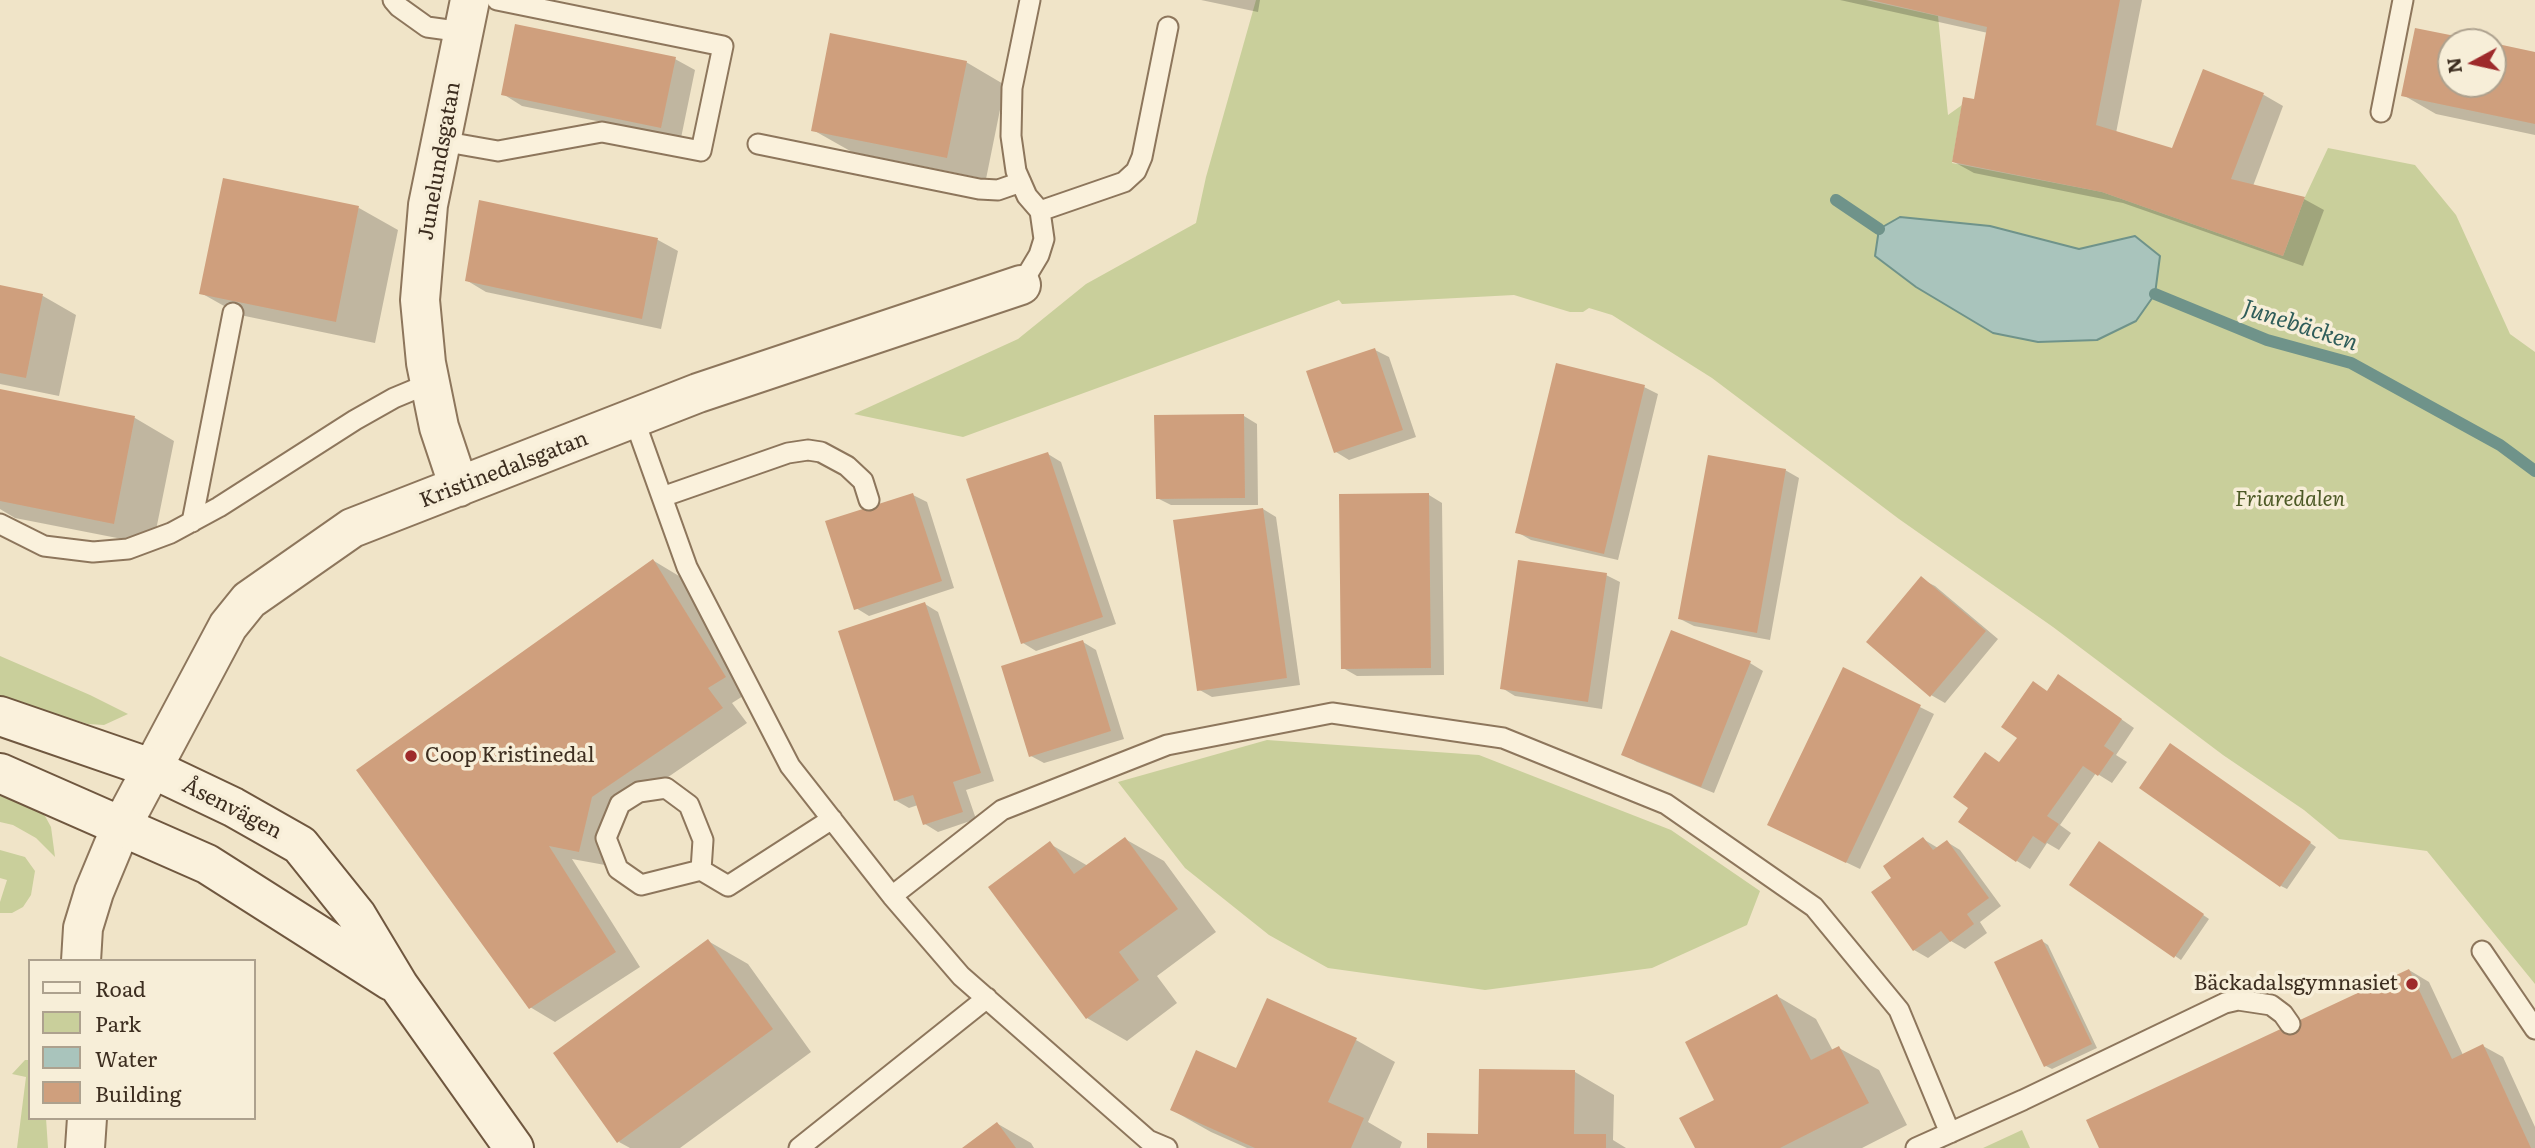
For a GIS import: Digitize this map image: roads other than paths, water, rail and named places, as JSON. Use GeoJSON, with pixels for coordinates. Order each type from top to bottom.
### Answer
{"type":"FeatureCollection","features":[{"type":"Feature","properties":{"kind":"street","name":"Junelundsgatan"},"geometry":{"type":"LineString","coordinates":[[459,487],[439,427],[426,363],[420,300],[428,205],[467,16]]}},
{"type":"Feature","properties":{"kind":"street","name":"Kristinedalsgatan"},"geometry":{"type":"LineString","coordinates":[[81,959],[83,928],[94,892],[121,827],[228,626],[249,600],[352,528],[698,393],[1021,285]]}},
{"type":"Feature","properties":{"kind":"street","name":"Åsenvägen"},"geometry":{"type":"LineString","coordinates":[[0,716],[151,768],[233,807],[300,845],[357,916],[399,986],[514,1148]]}},
{"type":"Feature","properties":{"kind":"street","name":"Åsenvägen"},"geometry":{"type":"LineString","coordinates":[[0,773],[207,864],[399,986]]}},
{"type":"Feature","properties":{"kind":"street"},"geometry":{"type":"LineString","coordinates":[[85,1148],[87,1120]]}},
{"type":"Feature","properties":{"kind":"lane"},"geometry":{"type":"LineString","coordinates":[[393,0],[399,8],[427,27],[467,16]]}},
{"type":"Feature","properties":{"kind":"lane"},"geometry":{"type":"LineString","coordinates":[[441,141],[498,151],[602,132],[701,151],[723,46],[497,0]]}},
{"type":"Feature","properties":{"kind":"lane"},"geometry":{"type":"LineString","coordinates":[[1021,285],[1039,255],[1044,239],[1040,211],[1027,196],[1016,171],[1012,136],[1012,88],[1030,0]]}},
{"type":"Feature","properties":{"kind":"lane"},"geometry":{"type":"LineString","coordinates":[[2381,112],[2403,0]]}},
{"type":"Feature","properties":{"kind":"lane"},"geometry":{"type":"LineString","coordinates":[[1040,211],[1124,182],[1136,171],[1142,157],[1168,27]]}},
{"type":"Feature","properties":{"kind":"lane"},"geometry":{"type":"LineString","coordinates":[[758,144],[979,189],[998,190],[1021,182]]}},
{"type":"Feature","properties":{"kind":"lane"},"geometry":{"type":"LineString","coordinates":[[192,522],[233,313]]}},
{"type":"Feature","properties":{"kind":"lane"},"geometry":{"type":"LineString","coordinates":[[0,524],[44,546],[93,552],[128,549],[192,522],[355,420],[394,398],[430,383]]}},
{"type":"Feature","properties":{"kind":"lane"},"geometry":{"type":"LineString","coordinates":[[634,419],[687,568],[790,765],[892,896],[961,976],[1148,1140],[1167,1148]]}},
{"type":"Feature","properties":{"kind":"lane"},"geometry":{"type":"LineString","coordinates":[[662,497],[788,453],[808,450],[821,452],[846,466],[863,481],[869,500]]}},
{"type":"Feature","properties":{"kind":"lane"},"geometry":{"type":"LineString","coordinates":[[892,896],[1002,810],[1167,745],[1332,713],[1503,738],[1665,804],[1814,907],[1899,1010],[1950,1133]]}},
{"type":"Feature","properties":{"kind":"lane"},"geometry":{"type":"LineString","coordinates":[[701,870],[703,840],[689,804],[666,788],[639,792],[620,804],[606,838],[618,869],[641,885],[701,870],[728,886],[832,819]]}},
{"type":"Feature","properties":{"kind":"lane"},"geometry":{"type":"LineString","coordinates":[[2482,951],[2535,1029]]}},
{"type":"Feature","properties":{"kind":"lane"},"geometry":{"type":"LineString","coordinates":[[799,1148],[987,998]]}},
{"type":"Feature","properties":{"kind":"lane"},"geometry":{"type":"LineString","coordinates":[[1916,1148],[2225,1003],[2238,1000],[2271,1005],[2283,1014],[2290,1024]]}},
{"type":"Feature","properties":{"kind":"water"},"geometry":{"type":"Polygon","coordinates":[[[1900,217],[1990,226],[2079,249],[2135,236],[2160,256],[2155,294],[2136,321],[2097,340],[2038,342],[1993,333],[1916,287],[1875,256],[1879,229],[1900,217]]]}},
{"type":"Feature","properties":{"kind":"waterway","name":"Junebäcken"},"geometry":{"type":"LineString","coordinates":[[1836,200],[1879,229]]}},
{"type":"Feature","properties":{"kind":"waterway","name":"Junebäcken"},"geometry":{"type":"LineString","coordinates":[[2155,294],[2267,340],[2351,363],[2500,445],[2535,471]]}},
{"type":"Feature","properties":{"kind":"place","name":"Coop Kristinedal"},"geometry":{"type":"Point","coordinates":[411,756]}},
{"type":"Feature","properties":{"kind":"place","name":"Bäckadalsgymnasiet"},"geometry":{"type":"Point","coordinates":[2412,984]}},
{"type":"Feature","properties":{"kind":"park label","name":"Friaredalen"},"geometry":{"type":"Point","coordinates":[2290,500]}}]}
